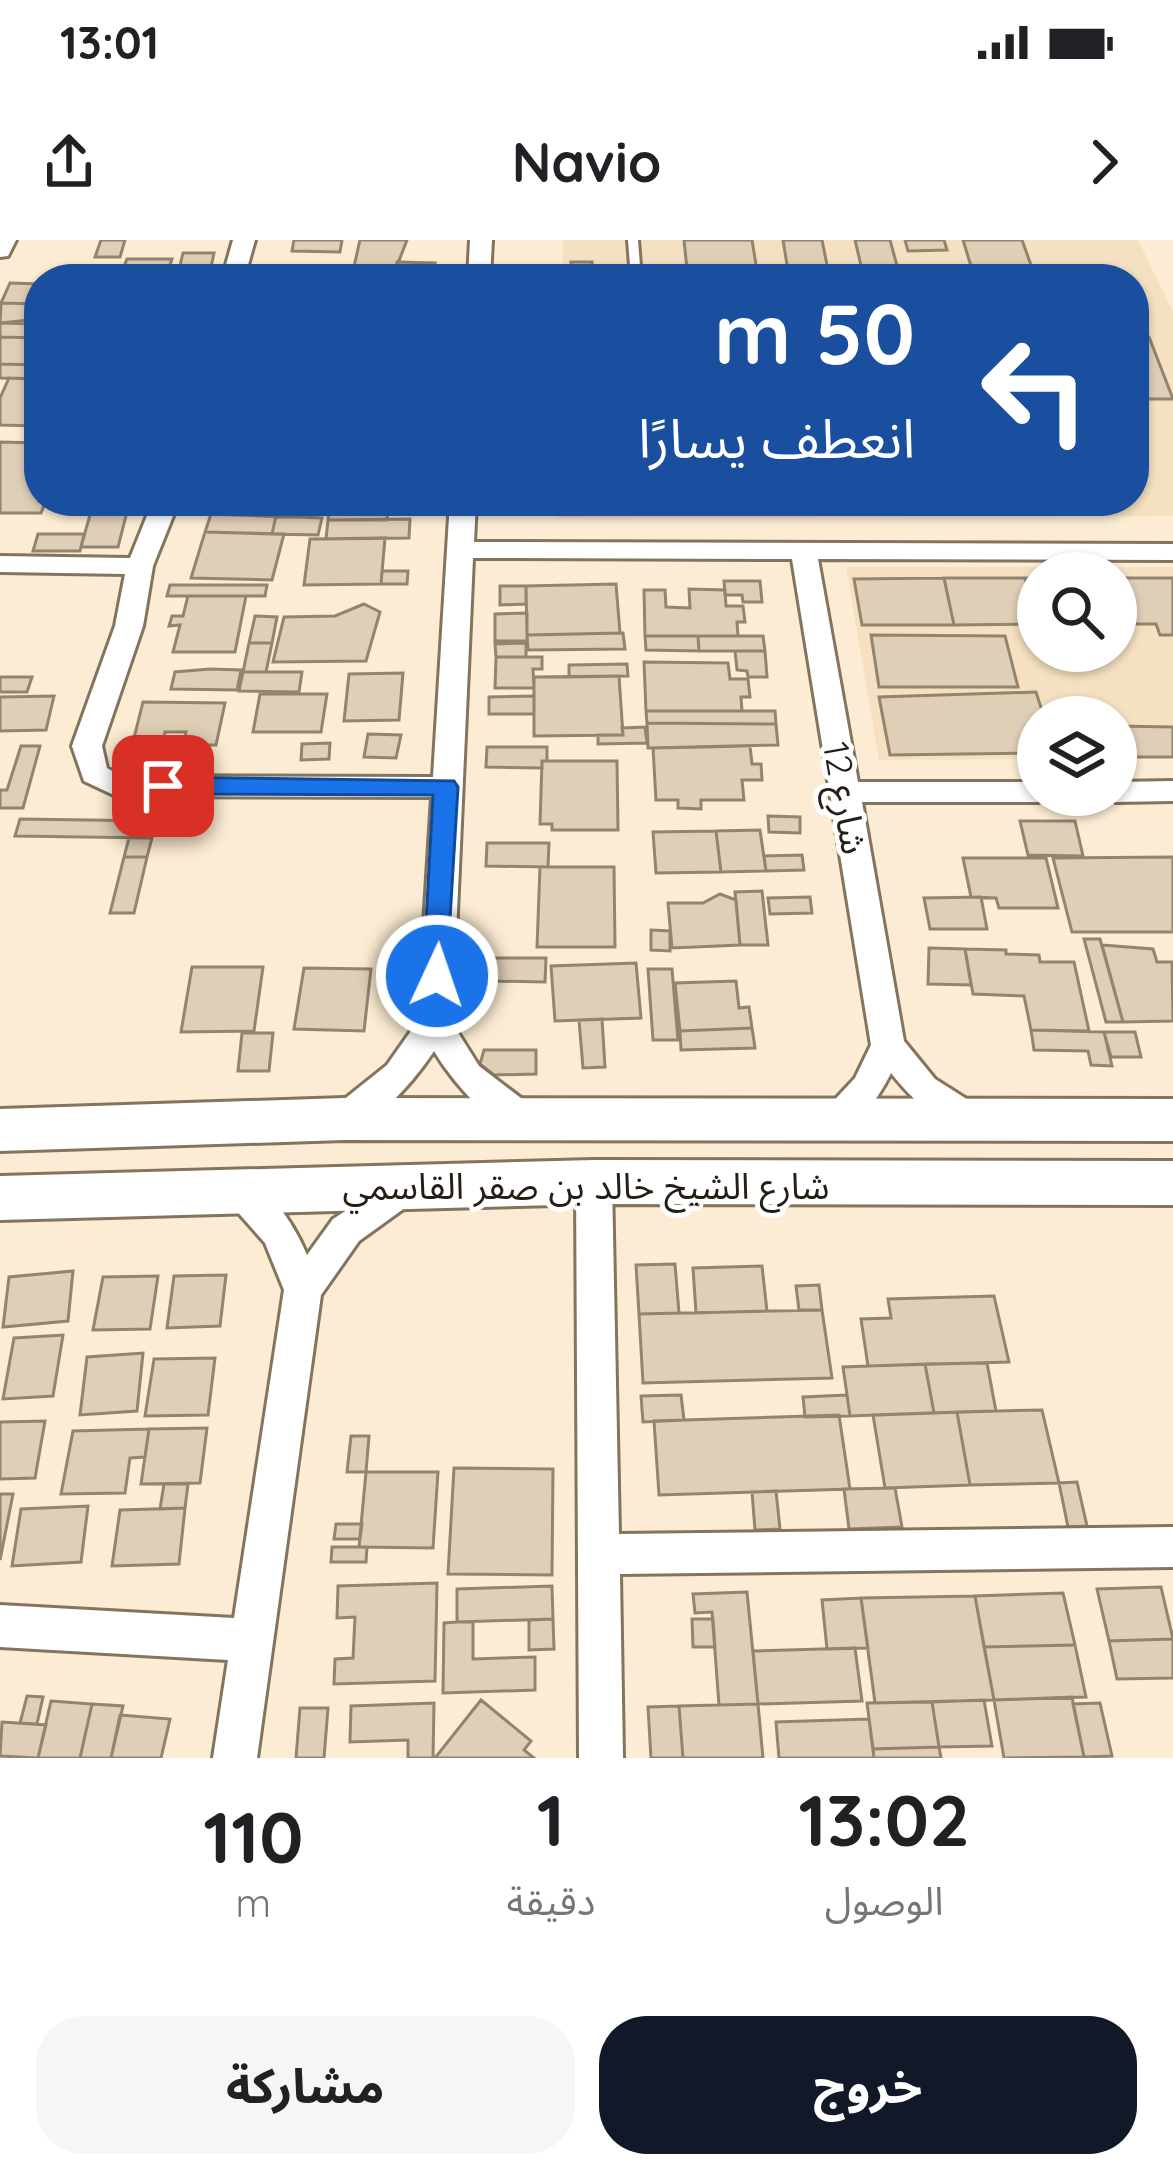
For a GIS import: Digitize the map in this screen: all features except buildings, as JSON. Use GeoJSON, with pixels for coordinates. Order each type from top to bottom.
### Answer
{"type":"FeatureCollection","features":[{"type":"Feature","properties":{"kind":"main road","name":"شارع الشيخ خالد بن صقر القاسمي"},"geometry":{"type":"LineString","coordinates":[[0,1130],[522,1118],[1173,1125]]}},
{"type":"Feature","properties":{"kind":"main road"},"geometry":{"type":"LineString","coordinates":[[1095,1184],[1068,1164],[1066,1155],[1077,1142],[1173,1125]]}},
{"type":"Feature","properties":{"kind":"main road","name":"شارع الشيخ خالد بن صقر القاسمي"},"geometry":{"type":"LineString","coordinates":[[0,1198],[594,1182],[1173,1183]]}},
{"type":"Feature","properties":{"kind":"street"},"geometry":{"type":"LineString","coordinates":[[0,250],[5,240]]}},
{"type":"Feature","properties":{"kind":"street"},"geometry":{"type":"LineString","coordinates":[[160,516],[140,566],[129,626],[87,746],[94,774],[116,785],[446,787]]}},
{"type":"Feature","properties":{"kind":"street"},"geometry":{"type":"LineString","coordinates":[[344,1119],[399,1076],[435,1024],[463,516]]}},
{"type":"Feature","properties":{"kind":"street"},"geometry":{"type":"LineString","coordinates":[[460,550],[1173,552]]}},
{"type":"Feature","properties":{"kind":"street","name":"شارع 12"},"geometry":{"type":"LineString","coordinates":[[804,551],[888,1045],[922,1089],[977,1122]]}},
{"type":"Feature","properties":{"kind":"street"},"geometry":{"type":"LineString","coordinates":[[0,564],[140,566]]}},
{"type":"Feature","properties":{"kind":"street"},"geometry":{"type":"LineString","coordinates":[[1137,791],[1173,791]]}},
{"type":"Feature","properties":{"kind":"street"},"geometry":{"type":"LineString","coordinates":[[845,792],[1017,792]]}},
{"type":"Feature","properties":{"kind":"street"},"geometry":{"type":"LineString","coordinates":[[435,1024],[467,1076],[522,1118]]}},
{"type":"Feature","properties":{"kind":"street"},"geometry":{"type":"LineString","coordinates":[[830,1122],[867,1087],[888,1045]]}},
{"type":"Feature","properties":{"kind":"street"},"geometry":{"type":"LineString","coordinates":[[594,1182],[601,1758]]}},
{"type":"Feature","properties":{"kind":"street"},"geometry":{"type":"LineString","coordinates":[[235,1758],[303,1291],[346,1231],[407,1186]]}},
{"type":"Feature","properties":{"kind":"street"},"geometry":{"type":"LineString","coordinates":[[237,1191],[280,1234],[303,1291]]}},
{"type":"Feature","properties":{"kind":"street"},"geometry":{"type":"LineString","coordinates":[[598,1555],[1173,1547]]}},
{"type":"Feature","properties":{"kind":"street"},"geometry":{"type":"LineString","coordinates":[[0,1626],[252,1640]]}},
{"type":"Feature","properties":{"kind":"shaded area"},"geometry":{"type":"Polygon","coordinates":[[[563,240],[1138,240],[1173,311],[1173,516],[557,518],[1149,516],[1149,264],[562,264],[563,240]]]}},
{"type":"Feature","properties":{"kind":"shaded area"},"geometry":{"type":"Polygon","coordinates":[[[846,567],[1017,567],[1017,672],[1137,672],[1137,567],[1173,567],[1173,758],[1137,758],[1137,696],[1017,696],[1017,759],[879,760],[846,567]]]}},
{"type":"Feature","properties":{"kind":"route"},"geometry":{"type":"LineString","coordinates":[[163,786],[446,787],[437,976]]}}]}
